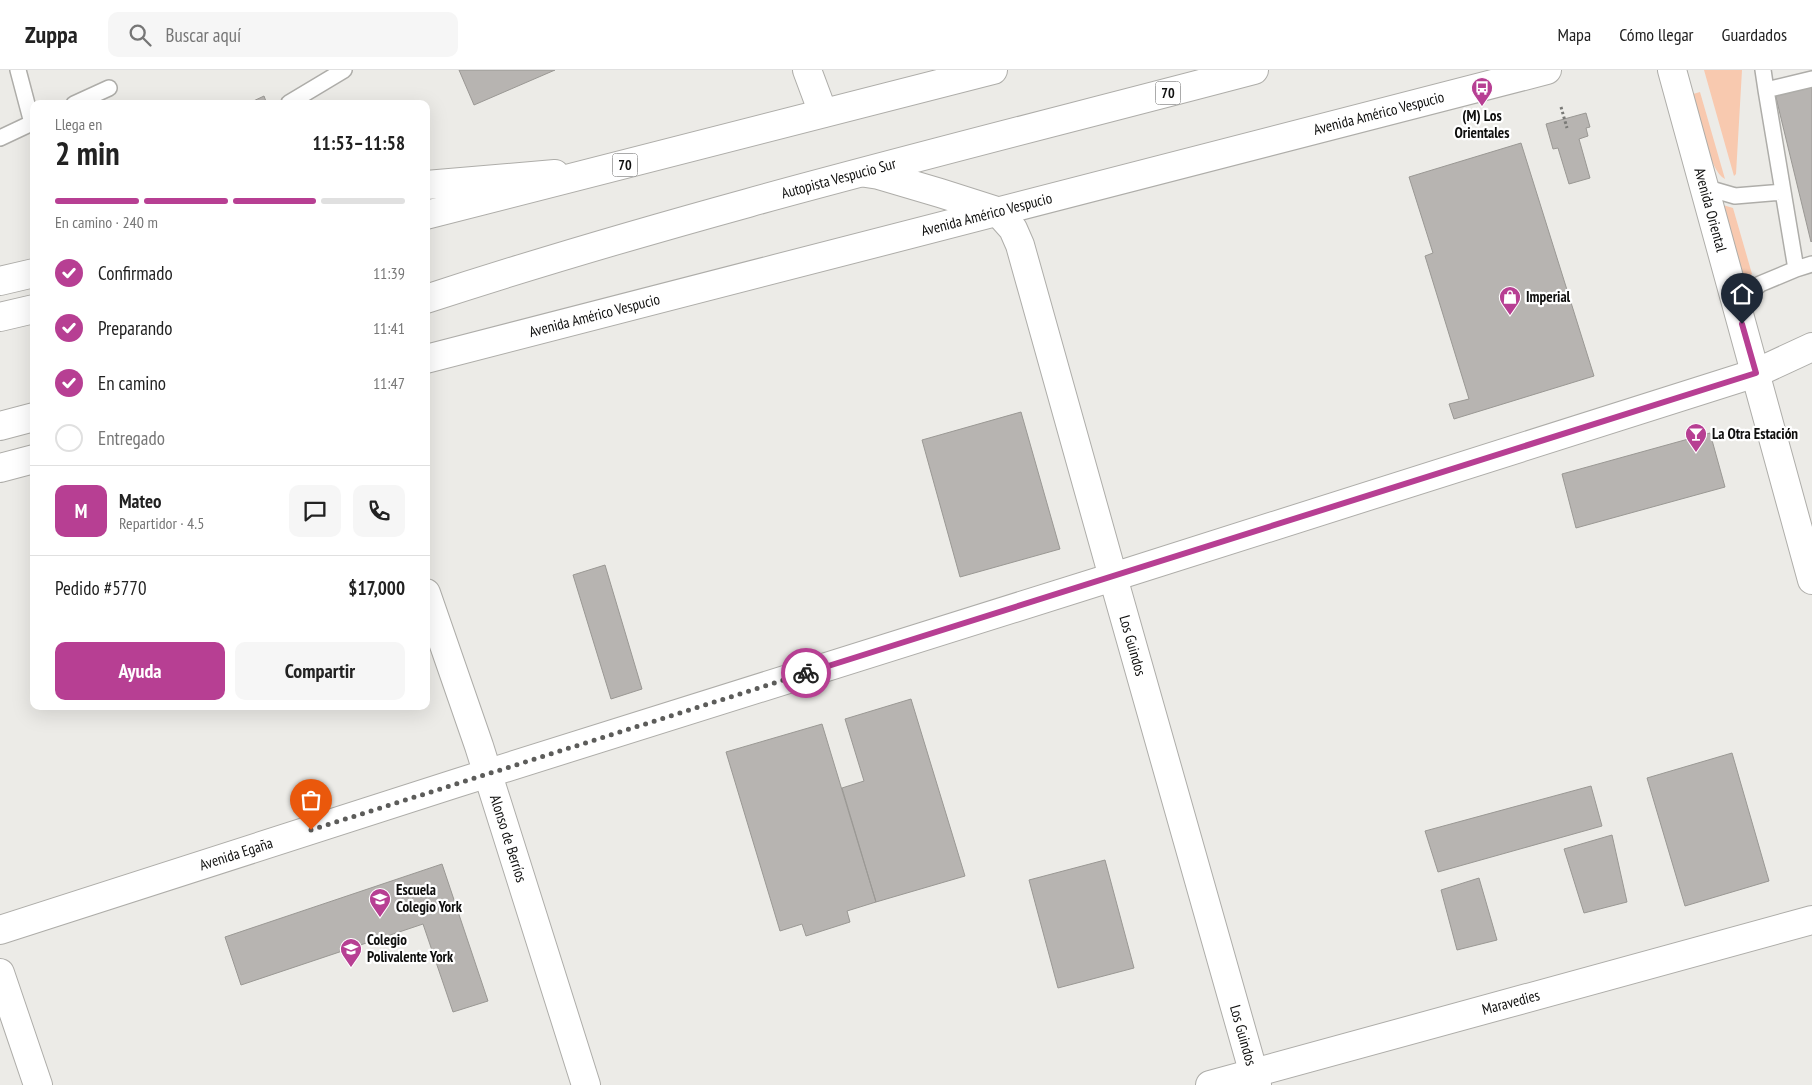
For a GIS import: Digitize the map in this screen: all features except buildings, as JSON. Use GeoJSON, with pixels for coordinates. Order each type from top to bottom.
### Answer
{"type":"FeatureCollection","features":[{"type":"Feature","properties":{"kind":"main road","name":"70"},"geometry":{"type":"LineString","coordinates":[[430,214],[993,70]]}},
{"type":"Feature","properties":{"kind":"main road","name":"Autopista Vespucio Sur"},"geometry":{"type":"LineString","coordinates":[[430,298],[521,268],[686,219],[1254,70]]}},
{"type":"Feature","properties":{"kind":"main road","name":"Avenida Américo Vespucio"},"geometry":{"type":"LineString","coordinates":[[430,358],[1548,70]]}},
{"type":"Feature","properties":{"kind":"main road","name":"Avenida Oriental"},"geometry":{"type":"LineString","coordinates":[[1672,70],[1812,580]]}},
{"type":"Feature","properties":{"kind":"main road"},"geometry":{"type":"LineString","coordinates":[[814,72],[823,113]]}},
{"type":"Feature","properties":{"kind":"main road"},"geometry":{"type":"LineString","coordinates":[[430,185],[604,170]]}},
{"type":"Feature","properties":{"kind":"main road"},"geometry":{"type":"LineString","coordinates":[[862,173],[888,178],[997,211]]}},
{"type":"Feature","properties":{"kind":"main road","name":"Los Guindos"},"geometry":{"type":"LineString","coordinates":[[997,211],[1013,229],[1020,245],[1256,1079]]}},
{"type":"Feature","properties":{"kind":"main road"},"geometry":{"type":"LineString","coordinates":[[0,281],[30,274]]}},
{"type":"Feature","properties":{"kind":"main road"},"geometry":{"type":"LineString","coordinates":[[0,317],[30,310]]}},
{"type":"Feature","properties":{"kind":"main road","name":"Avenida Egaña"},"geometry":{"type":"LineString","coordinates":[[0,930],[487,773],[1756,373],[1812,347]]}},
{"type":"Feature","properties":{"kind":"main road"},"geometry":{"type":"LineString","coordinates":[[0,426],[30,418]]}},
{"type":"Feature","properties":{"kind":"main road"},"geometry":{"type":"LineString","coordinates":[[0,468],[30,460]]}},
{"type":"Feature","properties":{"kind":"main road","name":"Alonso de Berríos"},"geometry":{"type":"LineString","coordinates":[[430,605],[487,773],[586,1085]]}},
{"type":"Feature","properties":{"kind":"main road","name":"Maravedies"},"geometry":{"type":"LineString","coordinates":[[1210,1085],[1256,1079],[1812,920]]}},
{"type":"Feature","properties":{"kind":"main road"},"geometry":{"type":"LineString","coordinates":[[0,973],[38,1085]]}},
{"type":"Feature","properties":{"kind":"lane"},"geometry":{"type":"LineString","coordinates":[[18,70],[30,112]]}},
{"type":"Feature","properties":{"kind":"lane"},"geometry":{"type":"LineString","coordinates":[[294,100],[344,70]]}},
{"type":"Feature","properties":{"kind":"lane"},"geometry":{"type":"LineString","coordinates":[[1763,70],[1796,269]]}},
{"type":"Feature","properties":{"kind":"lane"},"geometry":{"type":"LineString","coordinates":[[1766,90],[1812,80]]}},
{"type":"Feature","properties":{"kind":"lane"},"geometry":{"type":"LineString","coordinates":[[82,100],[108,88]]}},
{"type":"Feature","properties":{"kind":"lane"},"geometry":{"type":"LineString","coordinates":[[0,138],[30,124]]}},
{"type":"Feature","properties":{"kind":"lane"},"geometry":{"type":"LineString","coordinates":[[1704,187],[1735,196],[1783,192]]}},
{"type":"Feature","properties":{"kind":"lane"},"geometry":{"type":"LineString","coordinates":[[1737,306],[1760,284],[1812,264]]}},
{"type":"Feature","properties":{"kind":"path"},"geometry":{"type":"LineString","coordinates":[[1561,107],[1567,128]]}},
{"type":"Feature","properties":{"kind":"shaded area"},"geometry":{"type":"Polygon","coordinates":[[[1704,70],[1742,70],[1736,174],[1734,176],[1704,70]]]}},
{"type":"Feature","properties":{"kind":"shaded area"},"geometry":{"type":"Polygon","coordinates":[[[1700,92],[1725,179],[1719,174],[1714,165],[1705,141],[1693,94],[1700,92]]]}},
{"type":"Feature","properties":{"kind":"shaded area"},"geometry":{"type":"Polygon","coordinates":[[[1723,205],[1733,208],[1752,274],[1744,281],[1723,205]]]}},
{"type":"Feature","properties":{"kind":"way so far"},"geometry":{"type":"LineString","coordinates":[[311,830],[806,673]]}},
{"type":"Feature","properties":{"kind":"place","name":"(M) Los Orientales"},"geometry":{"type":"Point","coordinates":[1482,107]}},
{"type":"Feature","properties":{"kind":"place","name":"Imperial"},"geometry":{"type":"Point","coordinates":[1510,316]}},
{"type":"Feature","properties":{"kind":"place","name":"La Otra Estación"},"geometry":{"type":"Point","coordinates":[1696,453]}},
{"type":"Feature","properties":{"kind":"place","name":"Escuela Colegio York"},"geometry":{"type":"Point","coordinates":[380,918]}},
{"type":"Feature","properties":{"kind":"place","name":"Colegio Polivalente York"},"geometry":{"type":"Point","coordinates":[351,968]}},
{"type":"Feature","properties":{"kind":"route"},"geometry":{"type":"LineString","coordinates":[[806,673],[1756,373],[1742,324]]}}]}
